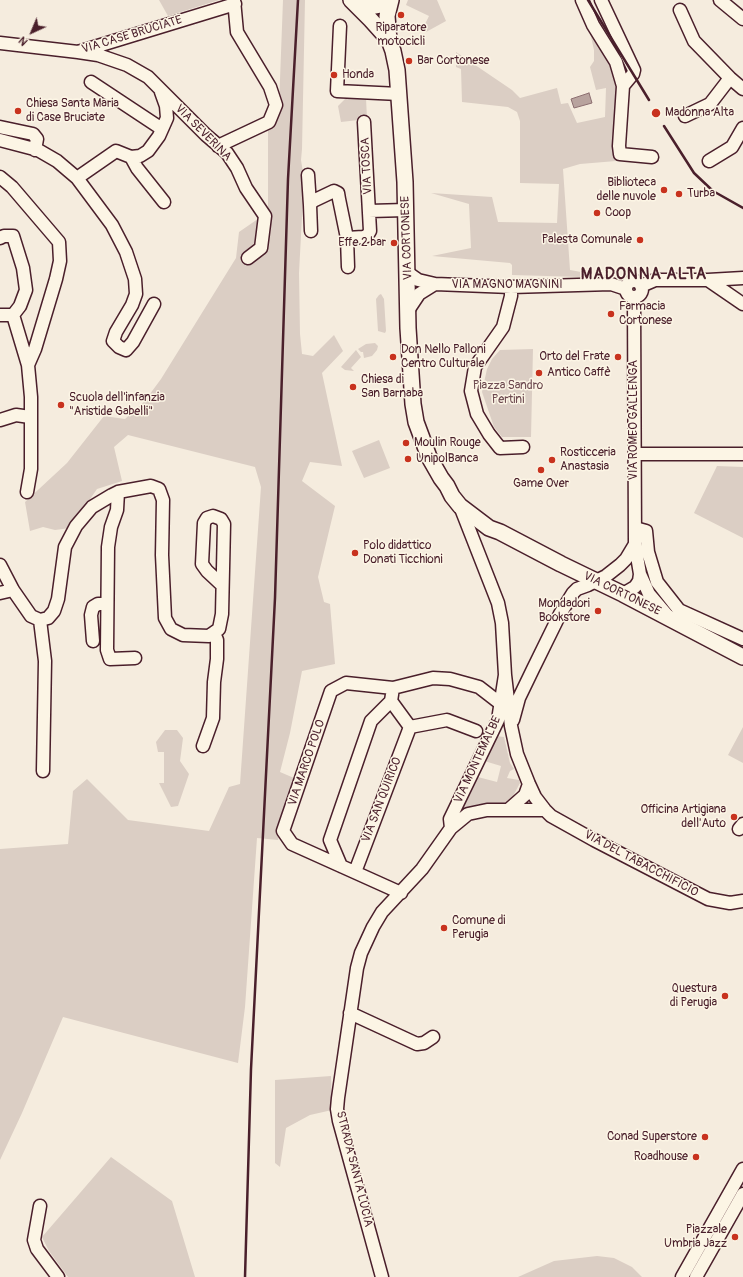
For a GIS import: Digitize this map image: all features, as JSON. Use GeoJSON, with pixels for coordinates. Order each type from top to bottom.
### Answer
{"type":"FeatureCollection","features":[{"type":"Feature","properties":{"kind":"main road"},"geometry":{"type":"LineString","coordinates":[[351,0],[369,7],[380,5],[386,0]]}},
{"type":"Feature","properties":{"kind":"main road","name":"VIA CORTONESE"},"geometry":{"type":"LineString","coordinates":[[351,0],[389,40],[397,70],[404,161],[410,373],[416,422],[429,457],[440,478],[447,486],[500,532]]}},
{"type":"Feature","properties":{"kind":"main road"},"geometry":{"type":"LineString","coordinates":[[389,40],[387,16],[391,0]]}},
{"type":"Feature","properties":{"kind":"main road","name":"VIA CORTONESE"},"geometry":{"type":"LineString","coordinates":[[447,486],[452,496],[460,506],[489,528],[500,532],[590,580],[623,594],[743,657]]}},
{"type":"Feature","properties":{"kind":"street"},"geometry":{"type":"LineString","coordinates":[[582,0],[593,25],[616,62],[623,86],[620,154],[652,157]]}},
{"type":"Feature","properties":{"kind":"street"},"geometry":{"type":"LineString","coordinates":[[601,0],[634,70],[633,74],[623,86]]}},
{"type":"Feature","properties":{"kind":"street"},"geometry":{"type":"LineString","coordinates":[[720,0],[743,19]]}},
{"type":"Feature","properties":{"kind":"street"},"geometry":{"type":"LineString","coordinates":[[218,146],[269,122],[276,105],[270,87],[237,32],[235,2]]}},
{"type":"Feature","properties":{"kind":"street","name":"VIA CASE BRUCIATE"},"geometry":{"type":"LineString","coordinates":[[0,43],[78,52],[235,2]]}},
{"type":"Feature","properties":{"kind":"street"},"geometry":{"type":"LineString","coordinates":[[680,10],[694,41],[730,78],[743,89]]}},
{"type":"Feature","properties":{"kind":"street"},"geometry":{"type":"LineString","coordinates":[[340,26],[337,91],[399,94]]}},
{"type":"Feature","properties":{"kind":"street","name":"VIA SEVERINA"},"geometry":{"type":"LineString","coordinates":[[78,52],[98,55],[127,65],[148,77],[227,153],[237,168],[246,188],[265,216],[261,248],[248,258]]}},
{"type":"Feature","properties":{"kind":"street"},"geometry":{"type":"LineString","coordinates":[[685,116],[710,104],[730,78]]}},
{"type":"Feature","properties":{"kind":"street"},"geometry":{"type":"LineString","coordinates":[[91,82],[162,130]]}},
{"type":"Feature","properties":{"kind":"street"},"geometry":{"type":"LineString","coordinates":[[77,178],[116,151],[131,157],[140,156],[148,150],[162,130],[167,118],[166,106],[160,88]]}},
{"type":"Feature","properties":{"kind":"street","name":"VIA TOSCA"},"geometry":{"type":"LineString","coordinates":[[346,238],[367,236],[370,231],[364,122]]}},
{"type":"Feature","properties":{"kind":"street"},"geometry":{"type":"LineString","coordinates":[[0,127],[33,134],[37,139],[35,150]]}},
{"type":"Feature","properties":{"kind":"street"},"geometry":{"type":"LineString","coordinates":[[709,161],[732,147],[743,128]]}},
{"type":"Feature","properties":{"kind":"street"},"geometry":{"type":"LineString","coordinates":[[0,140],[35,150],[56,161],[77,178],[112,225],[126,252],[135,279],[136,294],[132,305],[116,332],[113,341],[119,347],[126,350],[133,342],[154,304]]}},
{"type":"Feature","properties":{"kind":"street"},"geometry":{"type":"LineString","coordinates":[[131,157],[137,168],[164,202]]}},
{"type":"Feature","properties":{"kind":"street"},"geometry":{"type":"LineString","coordinates":[[308,175],[311,231]]}},
{"type":"Feature","properties":{"kind":"street"},"geometry":{"type":"LineString","coordinates":[[0,177],[12,186],[58,242],[60,261],[56,279],[35,349],[28,365]]}},
{"type":"Feature","properties":{"kind":"street"},"geometry":{"type":"LineString","coordinates":[[310,205],[313,201],[334,191],[338,193],[346,238],[348,267]]}},
{"type":"Feature","properties":{"kind":"street","name":"VIA TOSCA"},"geometry":{"type":"LineString","coordinates":[[369,211],[406,210]]}},
{"type":"Feature","properties":{"kind":"street"},"geometry":{"type":"LineString","coordinates":[[0,238],[4,236],[13,236],[23,268],[26,290],[20,306],[13,315]]}},
{"type":"Feature","properties":{"kind":"street","name":"VIA MAGNO MAGNINI"},"geometry":{"type":"LineString","coordinates":[[408,273],[418,280],[435,284],[511,287],[611,284],[630,293]]}},
{"type":"Feature","properties":{"kind":"street"},"geometry":{"type":"LineString","coordinates":[[630,293],[628,284],[632,281],[638,282],[642,286],[655,280],[708,280],[743,278]]}},
{"type":"Feature","properties":{"kind":"street"},"geometry":{"type":"LineString","coordinates":[[708,280],[743,304]]}},
{"type":"Feature","properties":{"kind":"street","name":"VIA MAGNO MAGNINI"},"geometry":{"type":"LineString","coordinates":[[409,309],[419,294],[435,284]]}},
{"type":"Feature","properties":{"kind":"street"},"geometry":{"type":"LineString","coordinates":[[511,287],[511,296],[503,327],[475,368],[471,390],[478,414],[489,434],[500,448],[523,447]]}},
{"type":"Feature","properties":{"kind":"street","name":"VIA ROMEO GALLENGA"},"geometry":{"type":"LineString","coordinates":[[630,293],[635,454],[635,544],[640,574],[649,594],[668,617]]}},
{"type":"Feature","properties":{"kind":"street"},"geometry":{"type":"LineString","coordinates":[[0,315],[13,315]]}},
{"type":"Feature","properties":{"kind":"street"},"geometry":{"type":"LineString","coordinates":[[13,315],[28,365],[31,397],[31,469],[27,492]]}},
{"type":"Feature","properties":{"kind":"street"},"geometry":{"type":"LineString","coordinates":[[0,420],[16,415],[30,417]]}},
{"type":"Feature","properties":{"kind":"street"},"geometry":{"type":"LineString","coordinates":[[635,454],[743,454]]}},
{"type":"Feature","properties":{"kind":"street"},"geometry":{"type":"LineString","coordinates":[[0,565],[13,590],[31,616],[40,620],[48,618],[54,612],[58,599],[66,547],[76,526],[92,507],[118,492],[151,486],[159,489],[163,500],[162,555],[165,618],[171,629],[183,636],[210,636],[219,629],[222,614],[224,524],[221,519],[213,516],[207,518],[204,523],[202,564],[207,571],[222,585]]}},
{"type":"Feature","properties":{"kind":"street"},"geometry":{"type":"LineString","coordinates":[[118,492],[117,510],[111,527],[108,547],[107,650],[110,659],[135,658]]}},
{"type":"Feature","properties":{"kind":"street","name":"VIA MONTEMALBE"},"geometry":{"type":"LineString","coordinates":[[451,828],[450,819],[498,720],[505,675],[502,623],[498,603],[460,506]]}},
{"type":"Feature","properties":{"kind":"street"},"geometry":{"type":"LineString","coordinates":[[635,528],[646,531],[648,552],[658,582],[679,610],[743,639]]}},
{"type":"Feature","properties":{"kind":"street"},"geometry":{"type":"LineString","coordinates":[[573,593],[590,580],[620,565],[626,559],[635,544]]}},
{"type":"Feature","properties":{"kind":"street"},"geometry":{"type":"LineString","coordinates":[[561,564],[572,574],[574,579],[573,593]]}},
{"type":"Feature","properties":{"kind":"street"},"geometry":{"type":"LineString","coordinates":[[623,594],[635,587],[640,574]]}},
{"type":"Feature","properties":{"kind":"street"},"geometry":{"type":"LineString","coordinates":[[590,580],[632,606],[655,615],[668,617]]}},
{"type":"Feature","properties":{"kind":"street"},"geometry":{"type":"LineString","coordinates":[[0,593],[13,590]]}},
{"type":"Feature","properties":{"kind":"street","name":"VIA DEL TABACCHIFICIO"},"geometry":{"type":"LineString","coordinates":[[573,593],[560,614],[532,669],[519,698],[511,726],[517,754],[535,797],[551,816],[708,899],[730,903],[743,901]]}},
{"type":"Feature","properties":{"kind":"street"},"geometry":{"type":"LineString","coordinates":[[93,641],[91,615],[93,607],[98,604],[107,604]]}},
{"type":"Feature","properties":{"kind":"street"},"geometry":{"type":"LineString","coordinates":[[40,620],[45,661],[43,771]]}},
{"type":"Feature","properties":{"kind":"street"},"geometry":{"type":"LineString","coordinates":[[203,746],[213,718],[214,682],[217,659],[217,640],[214,633]]}},
{"type":"Feature","properties":{"kind":"street"},"geometry":{"type":"LineString","coordinates":[[479,687],[495,685],[505,675]]}},
{"type":"Feature","properties":{"kind":"street"},"geometry":{"type":"LineString","coordinates":[[505,675],[511,726]]}},
{"type":"Feature","properties":{"kind":"street"},"geometry":{"type":"LineString","coordinates":[[401,893],[341,866],[330,840],[371,721],[390,701],[393,688],[433,678],[450,679],[479,687],[501,704]]}},
{"type":"Feature","properties":{"kind":"street","name":"VIA MARCO POLO"},"geometry":{"type":"LineString","coordinates":[[341,866],[292,844],[283,831],[331,691],[346,683],[393,688]]}},
{"type":"Feature","properties":{"kind":"street"},"geometry":{"type":"LineString","coordinates":[[390,701],[410,727],[447,720],[476,731]]}},
{"type":"Feature","properties":{"kind":"street","name":"VIA SAN QUIRICO"},"geometry":{"type":"LineString","coordinates":[[355,872],[410,727]]}},
{"type":"Feature","properties":{"kind":"street"},"geometry":{"type":"LineString","coordinates":[[508,810],[519,802],[525,795],[529,784]]}},
{"type":"Feature","properties":{"kind":"street"},"geometry":{"type":"LineString","coordinates":[[451,828],[468,814],[477,811],[545,810]]}},
{"type":"Feature","properties":{"kind":"street","name":"STRADA SANTA LUCIA"},"geometry":{"type":"LineString","coordinates":[[382,1277],[338,1115],[338,1098],[350,1013],[357,968],[366,939],[382,912],[422,869],[451,828]]}},
{"type":"Feature","properties":{"kind":"street"},"geometry":{"type":"LineString","coordinates":[[350,1013],[417,1044],[424,1043],[433,1037]]}},
{"type":"Feature","properties":{"kind":"street"},"geometry":{"type":"LineString","coordinates":[[682,1277],[743,1170]]}},
{"type":"Feature","properties":{"kind":"street"},"geometry":{"type":"LineString","coordinates":[[696,1277],[743,1194]]}},
{"type":"Feature","properties":{"kind":"street"},"geometry":{"type":"LineString","coordinates":[[40,1206],[34,1240],[37,1249],[58,1277]]}},
{"type":"Feature","properties":{"kind":"green space"},"geometry":{"type":"Polygon","coordinates":[[[159,0],[219,0],[168,16],[159,0]]]}},
{"type":"Feature","properties":{"kind":"green space"},"geometry":{"type":"Polygon","coordinates":[[[283,0],[305,0],[301,160],[304,179],[299,273],[300,334],[302,354],[313,356],[334,335],[343,351],[322,373],[342,466],[310,462],[302,481],[335,506],[318,577],[324,602],[330,604],[335,664],[302,671],[290,733],[280,772],[294,778],[278,840],[257,838],[245,1007],[238,1063],[63,1017],[0,1160],[0,849],[68,844],[73,791],[87,779],[128,820],[209,831],[229,787],[240,784],[261,487],[255,467],[128,435],[114,447],[122,481],[97,489],[70,528],[55,530],[43,527],[30,531],[25,502],[67,463],[104,416],[125,419],[144,402],[161,379],[236,258],[239,232],[268,212],[268,129],[279,106],[283,0]]]}},
{"type":"Feature","properties":{"kind":"green space"},"geometry":{"type":"Polygon","coordinates":[[[408,0],[437,0],[446,21],[426,32],[422,30],[429,16],[406,5],[408,0]]]}},
{"type":"Feature","properties":{"kind":"green space"},"geometry":{"type":"Polygon","coordinates":[[[589,28],[621,82],[616,161],[580,164],[563,169],[570,270],[581,272],[581,277],[512,275],[512,265],[510,263],[432,256],[471,248],[469,204],[431,193],[492,197],[498,222],[557,223],[559,184],[520,183],[520,121],[517,112],[508,107],[462,102],[461,69],[456,67],[456,52],[512,90],[520,98],[557,88],[561,104],[568,103],[577,123],[605,117],[606,88],[596,90],[590,67],[594,61],[594,50],[589,28]]]}},
{"type":"Feature","properties":{"kind":"green space"},"geometry":{"type":"Polygon","coordinates":[[[347,97],[366,98],[367,119],[341,122],[338,106],[347,97]]]}},
{"type":"Feature","properties":{"kind":"green space"},"geometry":{"type":"Polygon","coordinates":[[[381,294],[384,299],[385,333],[378,331],[376,299],[381,294]]]}},
{"type":"Feature","properties":{"kind":"green space"},"geometry":{"type":"Polygon","coordinates":[[[375,343],[378,346],[377,350],[372,356],[364,358],[363,352],[358,349],[366,344],[375,343]]]}},
{"type":"Feature","properties":{"kind":"green space","name":"Piazza Sandro Pertini"},"geometry":{"type":"Polygon","coordinates":[[[533,349],[531,437],[502,437],[494,427],[482,392],[487,369],[492,359],[500,350],[533,349]]]}},
{"type":"Feature","properties":{"kind":"green space"},"geometry":{"type":"Polygon","coordinates":[[[356,350],[361,357],[351,368],[354,371],[345,370],[341,367],[356,350]]]}},
{"type":"Feature","properties":{"kind":"green space"},"geometry":{"type":"Polygon","coordinates":[[[379,440],[390,468],[364,478],[352,451],[379,440]]]}},
{"type":"Feature","properties":{"kind":"green space"},"geometry":{"type":"Polygon","coordinates":[[[717,466],[743,467],[743,538],[694,513],[717,466]]]}},
{"type":"Feature","properties":{"kind":"green space"},"geometry":{"type":"Polygon","coordinates":[[[743,727],[743,763],[728,755],[743,727]]]}},
{"type":"Feature","properties":{"kind":"green space"},"geometry":{"type":"Polygon","coordinates":[[[165,730],[177,730],[183,738],[180,761],[189,774],[178,806],[171,807],[159,783],[164,783],[164,752],[158,752],[156,742],[165,730]]]}},
{"type":"Feature","properties":{"kind":"green space"},"geometry":{"type":"Polygon","coordinates":[[[496,736],[504,737],[510,763],[514,769],[510,771],[507,778],[519,780],[520,783],[512,798],[506,804],[479,804],[458,812],[474,776],[497,782],[501,766],[481,760],[496,736]]]}},
{"type":"Feature","properties":{"kind":"green space"},"geometry":{"type":"Polygon","coordinates":[[[331,1076],[332,1110],[310,1115],[286,1128],[280,1167],[275,1163],[275,1080],[331,1076]]]}},
{"type":"Feature","properties":{"kind":"green space"},"geometry":{"type":"Polygon","coordinates":[[[111,1157],[172,1201],[195,1277],[68,1277],[49,1251],[42,1237],[111,1157]]]}},
{"type":"Feature","properties":{"kind":"green space"},"geometry":{"type":"Polygon","coordinates":[[[597,1256],[614,1258],[632,1267],[642,1277],[518,1277],[554,1261],[597,1256]]]}},
{"type":"Feature","properties":{"kind":"shaded area"},"geometry":{"type":"Polygon","coordinates":[[[589,93],[592,103],[574,108],[571,99],[589,93]]]}},
{"type":"Feature","properties":{"kind":"railway"},"geometry":{"type":"LineString","coordinates":[[245,1277],[251,1069],[275,598],[288,179],[298,0]]}},
{"type":"Feature","properties":{"kind":"railway"},"geometry":{"type":"LineString","coordinates":[[588,0],[649,100]]}},
{"type":"Feature","properties":{"kind":"railway"},"geometry":{"type":"LineString","coordinates":[[664,126],[694,173],[713,191],[743,208]]}},
{"type":"Feature","properties":{"kind":"place","name":"Riparatore motocicli"},"geometry":{"type":"Point","coordinates":[401,15]}},
{"type":"Feature","properties":{"kind":"place","name":"Bar Cortonese"},"geometry":{"type":"Point","coordinates":[409,61]}},
{"type":"Feature","properties":{"kind":"place","name":"Honda"},"geometry":{"type":"Point","coordinates":[334,75]}},
{"type":"Feature","properties":{"kind":"place","name":"Chiesa Santa Maria di Case Bruciate"},"geometry":{"type":"Point","coordinates":[18,111]}},
{"type":"Feature","properties":{"kind":"place","name":"Madonna Alta"},"geometry":{"type":"Point","coordinates":[656,113]}},
{"type":"Feature","properties":{"kind":"place","name":"Biblioteca delle nuvole"},"geometry":{"type":"Point","coordinates":[664,190]}},
{"type":"Feature","properties":{"kind":"place","name":"Turba"},"geometry":{"type":"Point","coordinates":[679,194]}},
{"type":"Feature","properties":{"kind":"place","name":"Coop"},"geometry":{"type":"Point","coordinates":[597,213]}},
{"type":"Feature","properties":{"kind":"place","name":"Palesta Comunale"},"geometry":{"type":"Point","coordinates":[640,240]}},
{"type":"Feature","properties":{"kind":"place","name":"Effe 2 bar"},"geometry":{"type":"Point","coordinates":[394,243]}},
{"type":"Feature","properties":{"kind":"place","name":"Farmacia Cortonese"},"geometry":{"type":"Point","coordinates":[611,314]}},
{"type":"Feature","properties":{"kind":"place","name":"Don Nello Palloni Centro Culturale"},"geometry":{"type":"Point","coordinates":[393,357]}},
{"type":"Feature","properties":{"kind":"place","name":"Orto del Frate"},"geometry":{"type":"Point","coordinates":[618,357]}},
{"type":"Feature","properties":{"kind":"place","name":"Antico Caffè"},"geometry":{"type":"Point","coordinates":[539,373]}},
{"type":"Feature","properties":{"kind":"place","name":"Chiesa di San Barnaba"},"geometry":{"type":"Point","coordinates":[353,387]}},
{"type":"Feature","properties":{"kind":"place","name":"Scuola dell'infanzia \"Aristide Gabelli\""},"geometry":{"type":"Point","coordinates":[61,405]}},
{"type":"Feature","properties":{"kind":"place","name":"Moulin Rouge"},"geometry":{"type":"Point","coordinates":[406,443]}},
{"type":"Feature","properties":{"kind":"place","name":"UnipolBanca"},"geometry":{"type":"Point","coordinates":[408,459]}},
{"type":"Feature","properties":{"kind":"place","name":"Rosticceria Anastasia"},"geometry":{"type":"Point","coordinates":[552,460]}},
{"type":"Feature","properties":{"kind":"place","name":"Game Over"},"geometry":{"type":"Point","coordinates":[541,470]}},
{"type":"Feature","properties":{"kind":"place","name":"Polo didattico Donati Ticchioni"},"geometry":{"type":"Point","coordinates":[355,553]}},
{"type":"Feature","properties":{"kind":"place","name":"Mondadori Bookstore"},"geometry":{"type":"Point","coordinates":[598,611]}},
{"type":"Feature","properties":{"kind":"place","name":"Officina Artigiana dell'Auto"},"geometry":{"type":"Point","coordinates":[734,817]}},
{"type":"Feature","properties":{"kind":"place","name":"Comune di Perugia"},"geometry":{"type":"Point","coordinates":[444,928]}},
{"type":"Feature","properties":{"kind":"place","name":"Questura di Perugia"},"geometry":{"type":"Point","coordinates":[725,996]}},
{"type":"Feature","properties":{"kind":"place","name":"Conad Superstore"},"geometry":{"type":"Point","coordinates":[705,1137]}},
{"type":"Feature","properties":{"kind":"place","name":"Roadhouse"},"geometry":{"type":"Point","coordinates":[696,1157]}},
{"type":"Feature","properties":{"kind":"place","name":"Piazzale Umbria Jazz"},"geometry":{"type":"Point","coordinates":[735,1237]}},
{"type":"Feature","properties":{"kind":"district","name":"MADONNA ALTA"},"geometry":{"type":"Point","coordinates":[644,275]}}]}
